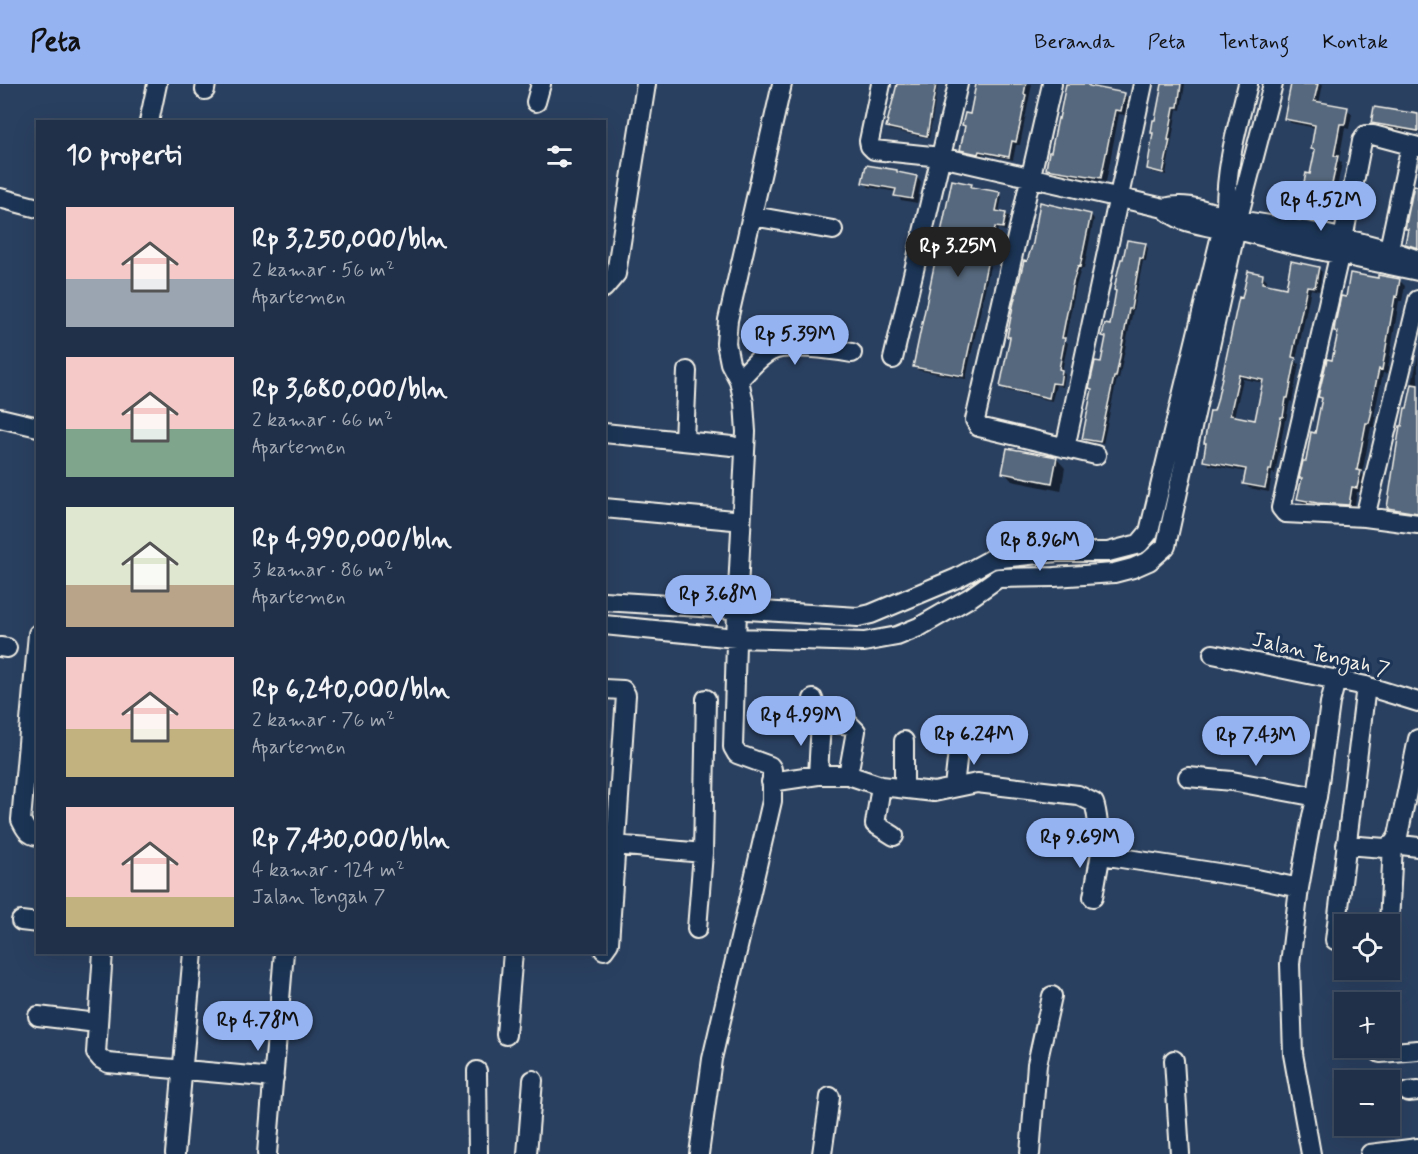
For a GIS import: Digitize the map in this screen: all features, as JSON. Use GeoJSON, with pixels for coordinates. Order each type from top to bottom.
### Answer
{"type":"FeatureCollection","features":[{"type":"Feature","properties":{"kind":"street"},"geometry":{"type":"LineString","coordinates":[[149,120],[157,84]]}},
{"type":"Feature","properties":{"kind":"street"},"geometry":{"type":"LineString","coordinates":[[536,102],[541,84]]}},
{"type":"Feature","properties":{"kind":"street"},"geometry":{"type":"LineString","coordinates":[[606,286],[616,274],[646,84]]}},
{"type":"Feature","properties":{"kind":"street"},"geometry":{"type":"LineString","coordinates":[[699,1154],[712,1059],[772,801],[772,769],[770,766],[737,754],[733,747],[746,432],[739,380],[730,363],[726,343],[734,292],[782,84]]}},
{"type":"Feature","properties":{"kind":"street"},"geometry":{"type":"LineString","coordinates":[[881,84],[869,141],[874,150],[941,157],[1164,208],[1177,204],[1185,205],[1230,224],[1341,247],[1418,271]]}},
{"type":"Feature","properties":{"kind":"street"},"geometry":{"type":"LineString","coordinates":[[893,359],[958,84]]}},
{"type":"Feature","properties":{"kind":"street"},"geometry":{"type":"LineString","coordinates":[[1052,84],[975,420],[979,427],[1096,455]]}},
{"type":"Feature","properties":{"kind":"street"},"geometry":{"type":"LineString","coordinates":[[1065,448],[1143,84]]}},
{"type":"Feature","properties":{"kind":"street"},"geometry":{"type":"LineString","coordinates":[[606,625],[736,638],[864,642],[879,640],[919,627],[971,597],[998,578],[1114,573],[1149,561],[1166,546],[1230,224],[1226,193],[1234,136],[1248,84]]}},
{"type":"Feature","properties":{"kind":"street"},"geometry":{"type":"LineString","coordinates":[[606,601],[858,616],[871,614],[957,578],[992,559],[1058,552],[1108,552],[1139,544],[1149,532],[1230,224],[1273,84]]}},
{"type":"Feature","properties":{"kind":"street"},"geometry":{"type":"LineString","coordinates":[[1389,249],[1415,146],[1366,135],[1362,141],[1341,247],[1281,508],[1285,513],[1365,517],[1418,524]]}},
{"type":"Feature","properties":{"kind":"street"},"geometry":{"type":"LineString","coordinates":[[0,198],[36,207]]}},
{"type":"Feature","properties":{"kind":"street"},"geometry":{"type":"LineString","coordinates":[[753,216],[833,230]]}},
{"type":"Feature","properties":{"kind":"street"},"geometry":{"type":"LineString","coordinates":[[1341,247],[1389,249],[1418,260]]}},
{"type":"Feature","properties":{"kind":"street"},"geometry":{"type":"LineString","coordinates":[[1365,517],[1418,300]]}},
{"type":"Feature","properties":{"kind":"street"},"geometry":{"type":"LineString","coordinates":[[739,380],[764,356],[775,349],[831,350],[852,353]]}},
{"type":"Feature","properties":{"kind":"street"},"geometry":{"type":"LineString","coordinates":[[684,441],[687,371]]}},
{"type":"Feature","properties":{"kind":"street"},"geometry":{"type":"LineString","coordinates":[[0,418],[36,427]]}},
{"type":"Feature","properties":{"kind":"street"},"geometry":{"type":"LineString","coordinates":[[606,434],[732,446]]}},
{"type":"Feature","properties":{"kind":"street"},"geometry":{"type":"LineString","coordinates":[[606,508],[733,520]]}},
{"type":"Feature","properties":{"kind":"street"},"geometry":{"type":"LineString","coordinates":[[992,559],[998,578]]}},
{"type":"Feature","properties":{"kind":"street","name":"Jalan Tengah 7"},"geometry":{"type":"LineString","coordinates":[[1213,654],[1366,686],[1418,702]]}},
{"type":"Feature","properties":{"kind":"street"},"geometry":{"type":"LineString","coordinates":[[36,664],[32,742],[21,820],[25,829],[36,836]]}},
{"type":"Feature","properties":{"kind":"street"},"geometry":{"type":"LineString","coordinates":[[1311,1154],[1293,1054],[1290,964],[1299,888],[1317,797],[1330,703],[1336,680]]}},
{"type":"Feature","properties":{"kind":"street"},"geometry":{"type":"LineString","coordinates":[[1338,914],[1366,686]]}},
{"type":"Feature","properties":{"kind":"street"},"geometry":{"type":"LineString","coordinates":[[606,689],[623,690],[626,695],[610,845],[609,943],[606,947]]}},
{"type":"Feature","properties":{"kind":"street"},"geometry":{"type":"LineString","coordinates":[[697,929],[703,853],[706,699]]}},
{"type":"Feature","properties":{"kind":"street"},"geometry":{"type":"LineString","coordinates":[[813,699],[821,721],[818,775]]}},
{"type":"Feature","properties":{"kind":"street"},"geometry":{"type":"LineString","coordinates":[[821,721],[850,725],[856,731],[848,775]]}},
{"type":"Feature","properties":{"kind":"street"},"geometry":{"type":"LineString","coordinates":[[1390,914],[1393,844],[1398,836],[1418,739]]}},
{"type":"Feature","properties":{"kind":"street"},"geometry":{"type":"LineString","coordinates":[[904,741],[904,788]]}},
{"type":"Feature","properties":{"kind":"street"},"geometry":{"type":"LineString","coordinates":[[954,787],[959,742]]}},
{"type":"Feature","properties":{"kind":"street"},"geometry":{"type":"LineString","coordinates":[[771,782],[818,775],[848,775],[881,786],[934,792],[977,783],[1078,795],[1094,803],[1097,812],[1102,847],[1093,897]]}},
{"type":"Feature","properties":{"kind":"street"},"geometry":{"type":"LineString","coordinates":[[1188,777],[1232,781],[1317,797]]}},
{"type":"Feature","properties":{"kind":"street"},"geometry":{"type":"LineString","coordinates":[[881,786],[875,824],[894,836]]}},
{"type":"Feature","properties":{"kind":"street"},"geometry":{"type":"LineString","coordinates":[[1346,845],[1385,848],[1393,844],[1418,847]]}},
{"type":"Feature","properties":{"kind":"street"},"geometry":{"type":"LineString","coordinates":[[610,845],[703,853]]}},
{"type":"Feature","properties":{"kind":"street"},"geometry":{"type":"LineString","coordinates":[[1102,847],[1108,856],[1257,879],[1299,888]]}},
{"type":"Feature","properties":{"kind":"street"},"geometry":{"type":"LineString","coordinates":[[103,954],[96,1053],[101,1059],[108,1063],[274,1078]]}},
{"type":"Feature","properties":{"kind":"street"},"geometry":{"type":"LineString","coordinates":[[175,1154],[193,954]]}},
{"type":"Feature","properties":{"kind":"street"},"geometry":{"type":"LineString","coordinates":[[267,1154],[284,954]]}},
{"type":"Feature","properties":{"kind":"street"},"geometry":{"type":"LineString","coordinates":[[506,1035],[513,954]]}},
{"type":"Feature","properties":{"kind":"street"},"geometry":{"type":"LineString","coordinates":[[1030,1154],[1037,1064],[1052,996]]}},
{"type":"Feature","properties":{"kind":"street"},"geometry":{"type":"LineString","coordinates":[[38,1016],[97,1023]]}},
{"type":"Feature","properties":{"kind":"street"},"geometry":{"type":"LineString","coordinates":[[1400,1051],[1418,1050]]}},
{"type":"Feature","properties":{"kind":"street"},"geometry":{"type":"LineString","coordinates":[[1174,1060],[1180,1154]]}},
{"type":"Feature","properties":{"kind":"street"},"geometry":{"type":"LineString","coordinates":[[477,1071],[478,1154]]}},
{"type":"Feature","properties":{"kind":"street"},"geometry":{"type":"LineString","coordinates":[[527,1154],[533,1080]]}},
{"type":"Feature","properties":{"kind":"street"},"geometry":{"type":"LineString","coordinates":[[822,1154],[830,1097]]}},
{"type":"Feature","properties":{"kind":"street"},"geometry":{"type":"LineString","coordinates":[[1370,1154],[1418,1148]]}},
{"type":"Feature","properties":{"kind":"building"},"geometry":{"type":"Polygon","coordinates":[[[897,84],[936,84],[927,136],[886,127],[897,84]]]}},
{"type":"Feature","properties":{"kind":"building"},"geometry":{"type":"Polygon","coordinates":[[[976,84],[1026,84],[1021,121],[1016,142],[1012,141],[1009,157],[960,150],[965,126],[962,125],[965,113],[970,114],[976,84]]]}},
{"type":"Feature","properties":{"kind":"building"},"geometry":{"type":"Polygon","coordinates":[[[1066,84],[1089,84],[1089,86],[1125,93],[1121,111],[1115,110],[1101,178],[1046,169],[1066,84]]]}},
{"type":"Feature","properties":{"kind":"building"},"geometry":{"type":"Polygon","coordinates":[[[1162,84],[1181,84],[1178,107],[1174,107],[1163,173],[1147,169],[1153,120],[1155,120],[1162,84]]]}},
{"type":"Feature","properties":{"kind":"building"},"geometry":{"type":"Polygon","coordinates":[[[1291,84],[1318,84],[1314,101],[1348,107],[1345,124],[1340,124],[1334,156],[1338,156],[1322,223],[1296,218],[1306,173],[1310,174],[1315,150],[1311,149],[1315,125],[1284,119],[1291,84]]]}},
{"type":"Feature","properties":{"kind":"building"},"geometry":{"type":"Polygon","coordinates":[[[1374,107],[1418,114],[1418,131],[1371,123],[1374,107]]]}},
{"type":"Feature","properties":{"kind":"building"},"geometry":{"type":"Polygon","coordinates":[[[866,165],[917,176],[912,199],[894,196],[896,189],[862,183],[866,165]]]}},
{"type":"Feature","properties":{"kind":"building"},"geometry":{"type":"Polygon","coordinates":[[[952,180],[972,184],[971,187],[1000,192],[996,211],[1006,213],[1003,228],[995,227],[963,376],[913,367],[952,180]]]}},
{"type":"Feature","properties":{"kind":"building"},"geometry":{"type":"Polygon","coordinates":[[[1414,185],[1418,186],[1418,248],[1405,244],[1408,229],[1405,229],[1414,185]]]}},
{"type":"Feature","properties":{"kind":"building"},"geometry":{"type":"Polygon","coordinates":[[[1040,202],[1091,214],[1080,267],[1078,266],[1073,282],[1062,338],[1065,338],[1059,369],[1062,370],[1060,384],[1052,383],[1049,398],[1000,387],[1010,337],[1007,337],[1013,306],[1024,260],[1027,261],[1033,243],[1040,202]]]}},
{"type":"Feature","properties":{"kind":"building"},"geometry":{"type":"Polygon","coordinates":[[[1127,240],[1146,243],[1143,259],[1140,258],[1131,309],[1129,309],[1100,442],[1082,439],[1095,361],[1101,362],[1106,337],[1102,336],[1105,324],[1110,325],[1117,275],[1127,240]]]}},
{"type":"Feature","properties":{"kind":"building"},"geometry":{"type":"Polygon","coordinates":[[[1291,261],[1319,267],[1315,287],[1307,286],[1292,357],[1296,358],[1288,398],[1286,398],[1283,417],[1281,417],[1271,470],[1269,470],[1265,488],[1243,484],[1246,469],[1203,461],[1206,443],[1204,443],[1210,411],[1214,411],[1217,401],[1239,297],[1242,298],[1248,271],[1263,274],[1262,283],[1286,288],[1291,261]],[[1239,375],[1230,415],[1255,420],[1263,380],[1239,375]]]}},
{"type":"Feature","properties":{"kind":"building"},"geometry":{"type":"Polygon","coordinates":[[[1350,273],[1400,279],[1382,370],[1379,369],[1370,411],[1372,411],[1369,423],[1366,423],[1357,470],[1361,471],[1357,488],[1352,487],[1349,505],[1317,503],[1297,499],[1302,478],[1299,478],[1303,461],[1306,461],[1311,432],[1315,433],[1322,398],[1318,397],[1327,359],[1332,360],[1338,332],[1334,331],[1335,324],[1341,296],[1346,297],[1350,273]]]}},
{"type":"Feature","properties":{"kind":"building"},"geometry":{"type":"Polygon","coordinates":[[[1412,384],[1418,385],[1418,513],[1387,508],[1400,426],[1402,426],[1412,384]]]}},
{"type":"Feature","properties":{"kind":"building"},"geometry":{"type":"Polygon","coordinates":[[[1007,448],[1057,457],[1052,483],[1002,473],[1007,448]]]}}]}
